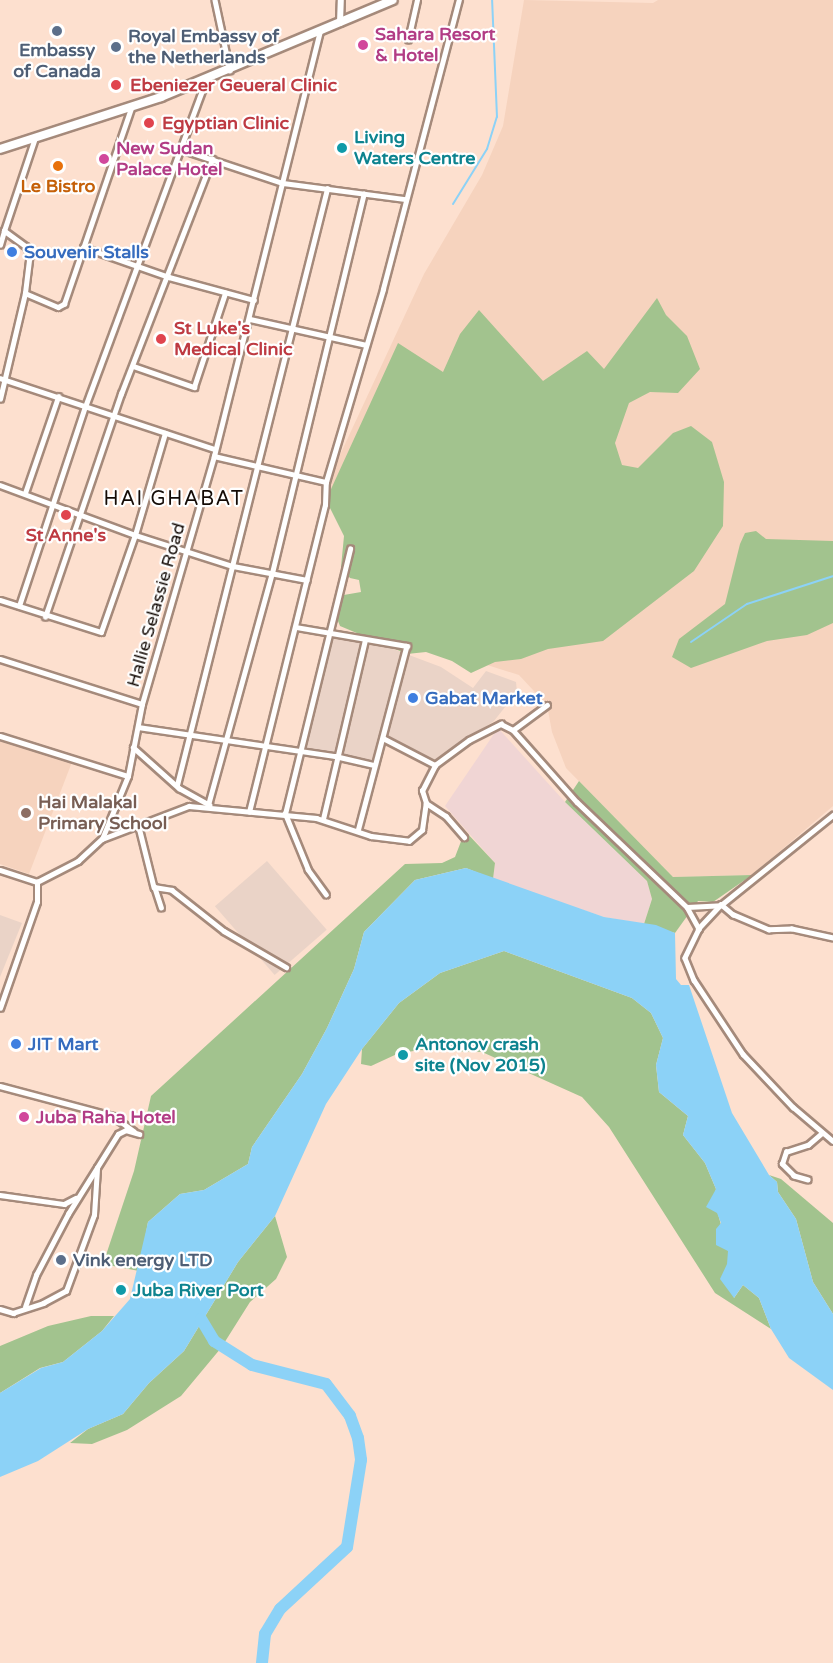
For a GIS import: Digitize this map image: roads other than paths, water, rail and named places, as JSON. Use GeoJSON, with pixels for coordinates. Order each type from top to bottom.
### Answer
{"type":"FeatureCollection","features":[{"type":"Feature","properties":{"kind":"main road"},"geometry":{"type":"LineString","coordinates":[[0,149],[34,141],[206,80],[393,0]]}},
{"type":"Feature","properties":{"kind":"street"},"geometry":{"type":"LineString","coordinates":[[215,0],[230,70]]}},
{"type":"Feature","properties":{"kind":"street"},"geometry":{"type":"LineString","coordinates":[[340,23],[341,0]]}},
{"type":"Feature","properties":{"kind":"street"},"geometry":{"type":"LineString","coordinates":[[408,40],[417,0]]}},
{"type":"Feature","properties":{"kind":"street"},"geometry":{"type":"LineString","coordinates":[[249,812],[325,505],[326,482],[366,345],[459,0]]}},
{"type":"Feature","properties":{"kind":"street","name":"Hallie Selassie Road"},"geometry":{"type":"LineString","coordinates":[[37,882],[78,861],[102,839],[128,776],[142,704],[214,456],[320,32]]}},
{"type":"Feature","properties":{"kind":"street"},"geometry":{"type":"LineString","coordinates":[[19,606],[85,406],[206,80]]}},
{"type":"Feature","properties":{"kind":"street"},"geometry":{"type":"LineString","coordinates":[[25,293],[62,307],[131,108]]}},
{"type":"Feature","properties":{"kind":"street"},"geometry":{"type":"LineString","coordinates":[[0,244],[34,141]]}},
{"type":"Feature","properties":{"kind":"street"},"geometry":{"type":"LineString","coordinates":[[180,149],[283,183],[405,199]]}},
{"type":"Feature","properties":{"kind":"street"},"geometry":{"type":"LineString","coordinates":[[45,617],[82,515],[114,415],[169,277],[212,159]]}},
{"type":"Feature","properties":{"kind":"street"},"geometry":{"type":"LineString","coordinates":[[177,785],[327,189]]}},
{"type":"Feature","properties":{"kind":"street"},"geometry":{"type":"LineString","coordinates":[[208,805],[272,573],[364,194]]}},
{"type":"Feature","properties":{"kind":"street"},"geometry":{"type":"LineString","coordinates":[[0,399],[2,379],[25,293],[30,255],[26,247],[4,231]]}},
{"type":"Feature","properties":{"kind":"street"},"geometry":{"type":"LineString","coordinates":[[83,247],[169,277],[254,300]]}},
{"type":"Feature","properties":{"kind":"street"},"geometry":{"type":"LineString","coordinates":[[133,366],[194,387],[225,293]]}},
{"type":"Feature","properties":{"kind":"street"},"geometry":{"type":"LineString","coordinates":[[249,319],[366,345]]}},
{"type":"Feature","properties":{"kind":"street"},"geometry":{"type":"LineString","coordinates":[[2,379],[215,449]]}},
{"type":"Feature","properties":{"kind":"street"},"geometry":{"type":"LineString","coordinates":[[25,493],[58,397]]}},
{"type":"Feature","properties":{"kind":"street"},"geometry":{"type":"LineString","coordinates":[[0,600],[45,617],[101,632],[135,535],[165,433]]}},
{"type":"Feature","properties":{"kind":"street"},"geometry":{"type":"LineString","coordinates":[[214,456],[326,482]]}},
{"type":"Feature","properties":{"kind":"street"},"geometry":{"type":"LineString","coordinates":[[0,485],[135,535],[233,566],[307,580]]}},
{"type":"Feature","properties":{"kind":"street"},"geometry":{"type":"LineString","coordinates":[[326,895],[308,870],[285,814],[350,549]]}},
{"type":"Feature","properties":{"kind":"street"},"geometry":{"type":"LineString","coordinates":[[296,627],[407,646],[358,831]]}},
{"type":"Feature","properties":{"kind":"street"},"geometry":{"type":"LineString","coordinates":[[323,819],[335,756],[365,640]]}},
{"type":"Feature","properties":{"kind":"street"},"geometry":{"type":"LineString","coordinates":[[0,659],[142,704]]}},
{"type":"Feature","properties":{"kind":"street"},"geometry":{"type":"LineString","coordinates":[[513,729],[547,705]]}},
{"type":"Feature","properties":{"kind":"street"},"geometry":{"type":"LineString","coordinates":[[102,839],[138,823],[189,806],[323,819],[400,842],[416,839],[422,830],[426,803],[422,791],[435,765],[493,726],[513,729],[577,802],[687,907],[699,929]]}},
{"type":"Feature","properties":{"kind":"street"},"geometry":{"type":"LineString","coordinates":[[138,727],[264,747],[301,750],[374,765]]}},
{"type":"Feature","properties":{"kind":"street"},"geometry":{"type":"LineString","coordinates":[[0,736],[128,776]]}},
{"type":"Feature","properties":{"kind":"street"},"geometry":{"type":"LineString","coordinates":[[383,738],[435,765]]}},
{"type":"Feature","properties":{"kind":"street"},"geometry":{"type":"LineString","coordinates":[[133,747],[177,785],[208,805],[230,811]]}},
{"type":"Feature","properties":{"kind":"street"},"geometry":{"type":"LineString","coordinates":[[426,803],[446,816],[464,837]]}},
{"type":"Feature","properties":{"kind":"street"},"geometry":{"type":"LineString","coordinates":[[833,815],[722,905],[699,929],[685,957],[694,980],[743,1054],[833,1142]]}},
{"type":"Feature","properties":{"kind":"street"},"geometry":{"type":"LineString","coordinates":[[138,823],[161,908]]}},
{"type":"Feature","properties":{"kind":"street"},"geometry":{"type":"LineString","coordinates":[[0,870],[37,882],[37,902],[0,1008]]}},
{"type":"Feature","properties":{"kind":"street"},"geometry":{"type":"LineString","coordinates":[[154,887],[172,890],[224,931],[286,967]]}},
{"type":"Feature","properties":{"kind":"street"},"geometry":{"type":"LineString","coordinates":[[687,907],[722,905],[732,915],[768,930],[792,929],[833,938]]}},
{"type":"Feature","properties":{"kind":"street"},"geometry":{"type":"LineString","coordinates":[[0,1086],[113,1116],[139,1134],[122,1131],[97,1167],[36,1275],[25,1307]]}},
{"type":"Feature","properties":{"kind":"street"},"geometry":{"type":"LineString","coordinates":[[808,1180],[794,1176],[782,1164],[786,1152],[808,1145],[822,1133]]}},
{"type":"Feature","properties":{"kind":"street"},"geometry":{"type":"LineString","coordinates":[[0,1309],[10,1313],[25,1307],[43,1304],[66,1291],[94,1215],[97,1167]]}},
{"type":"Feature","properties":{"kind":"street"},"geometry":{"type":"LineString","coordinates":[[0,1195],[64,1204],[78,1197]]}},
{"type":"Feature","properties":{"kind":"water"},"geometry":{"type":"Polygon","coordinates":[[[466,868],[604,917],[656,925],[675,933],[676,979],[681,985],[689,985],[732,1113],[769,1175],[777,1182],[778,1192],[796,1219],[813,1282],[833,1314],[833,1390],[789,1358],[771,1329],[759,1298],[743,1285],[734,1298],[720,1279],[727,1264],[728,1251],[716,1245],[716,1229],[721,1223],[717,1213],[706,1207],[716,1189],[705,1163],[683,1135],[688,1116],[659,1092],[656,1065],[663,1038],[651,1013],[632,998],[504,951],[440,973],[399,1003],[362,1049],[326,1104],[275,1216],[238,1262],[184,1351],[149,1383],[123,1414],[88,1429],[38,1461],[0,1477],[0,1393],[41,1368],[63,1362],[102,1331],[130,1299],[148,1222],[180,1194],[204,1190],[248,1164],[252,1147],[302,1074],[327,1028],[354,969],[364,932],[415,880],[466,868]]]}},
{"type":"Feature","properties":{"kind":"waterway"},"geometry":{"type":"LineString","coordinates":[[453,204],[487,149],[497,117],[492,0]]}},
{"type":"Feature","properties":{"kind":"waterway"},"geometry":{"type":"LineString","coordinates":[[691,642],[747,604],[833,576]]}},
{"type":"Feature","properties":{"kind":"waterway"},"geometry":{"type":"LineString","coordinates":[[201,1319],[214,1341],[252,1365],[326,1384],[350,1416],[358,1438],[361,1460],[347,1547],[280,1609],[265,1634],[262,1663]]}},
{"type":"Feature","properties":{"kind":"place","name":"Embassy of Canada"},"geometry":{"type":"Point","coordinates":[57,31]}},
{"type":"Feature","properties":{"kind":"place","name":"Sahara Resort & Hotel"},"geometry":{"type":"Point","coordinates":[363,45]}},
{"type":"Feature","properties":{"kind":"place","name":"Royal Embassy of the Netherlands"},"geometry":{"type":"Point","coordinates":[116,47]}},
{"type":"Feature","properties":{"kind":"place","name":"Ebeniezer Geueral Clinic"},"geometry":{"type":"Point","coordinates":[116,85]}},
{"type":"Feature","properties":{"kind":"place","name":"Egyptian Clinic"},"geometry":{"type":"Point","coordinates":[149,123]}},
{"type":"Feature","properties":{"kind":"place","name":"Living Waters Centre"},"geometry":{"type":"Point","coordinates":[342,148]}},
{"type":"Feature","properties":{"kind":"place","name":"New Sudan Palace Hotel"},"geometry":{"type":"Point","coordinates":[104,159]}},
{"type":"Feature","properties":{"kind":"place","name":"Le Bistro"},"geometry":{"type":"Point","coordinates":[58,166]}},
{"type":"Feature","properties":{"kind":"place","name":"Souvenir Stalls"},"geometry":{"type":"Point","coordinates":[12,252]}},
{"type":"Feature","properties":{"kind":"place","name":"St Luke's Medical Clinic"},"geometry":{"type":"Point","coordinates":[161,339]}},
{"type":"Feature","properties":{"kind":"place","name":"St Anne's"},"geometry":{"type":"Point","coordinates":[66,515]}},
{"type":"Feature","properties":{"kind":"place","name":"Gabat Market"},"geometry":{"type":"Point","coordinates":[413,698]}},
{"type":"Feature","properties":{"kind":"place","name":"Hai Malakal Primary School"},"geometry":{"type":"Point","coordinates":[26,813]}},
{"type":"Feature","properties":{"kind":"place","name":"JIT Mart"},"geometry":{"type":"Point","coordinates":[16,1044]}},
{"type":"Feature","properties":{"kind":"place","name":"Antonov crash site (Nov 2015)"},"geometry":{"type":"Point","coordinates":[403,1055]}},
{"type":"Feature","properties":{"kind":"place","name":"Juba Raha Hotel"},"geometry":{"type":"Point","coordinates":[24,1117]}},
{"type":"Feature","properties":{"kind":"place","name":"Vink energy LTD"},"geometry":{"type":"Point","coordinates":[61,1260]}},
{"type":"Feature","properties":{"kind":"place","name":"Juba River Port"},"geometry":{"type":"Point","coordinates":[121,1290]}},
{"type":"Feature","properties":{"kind":"district","name":"HAI GHABAT"},"geometry":{"type":"Point","coordinates":[174,499]}}]}
